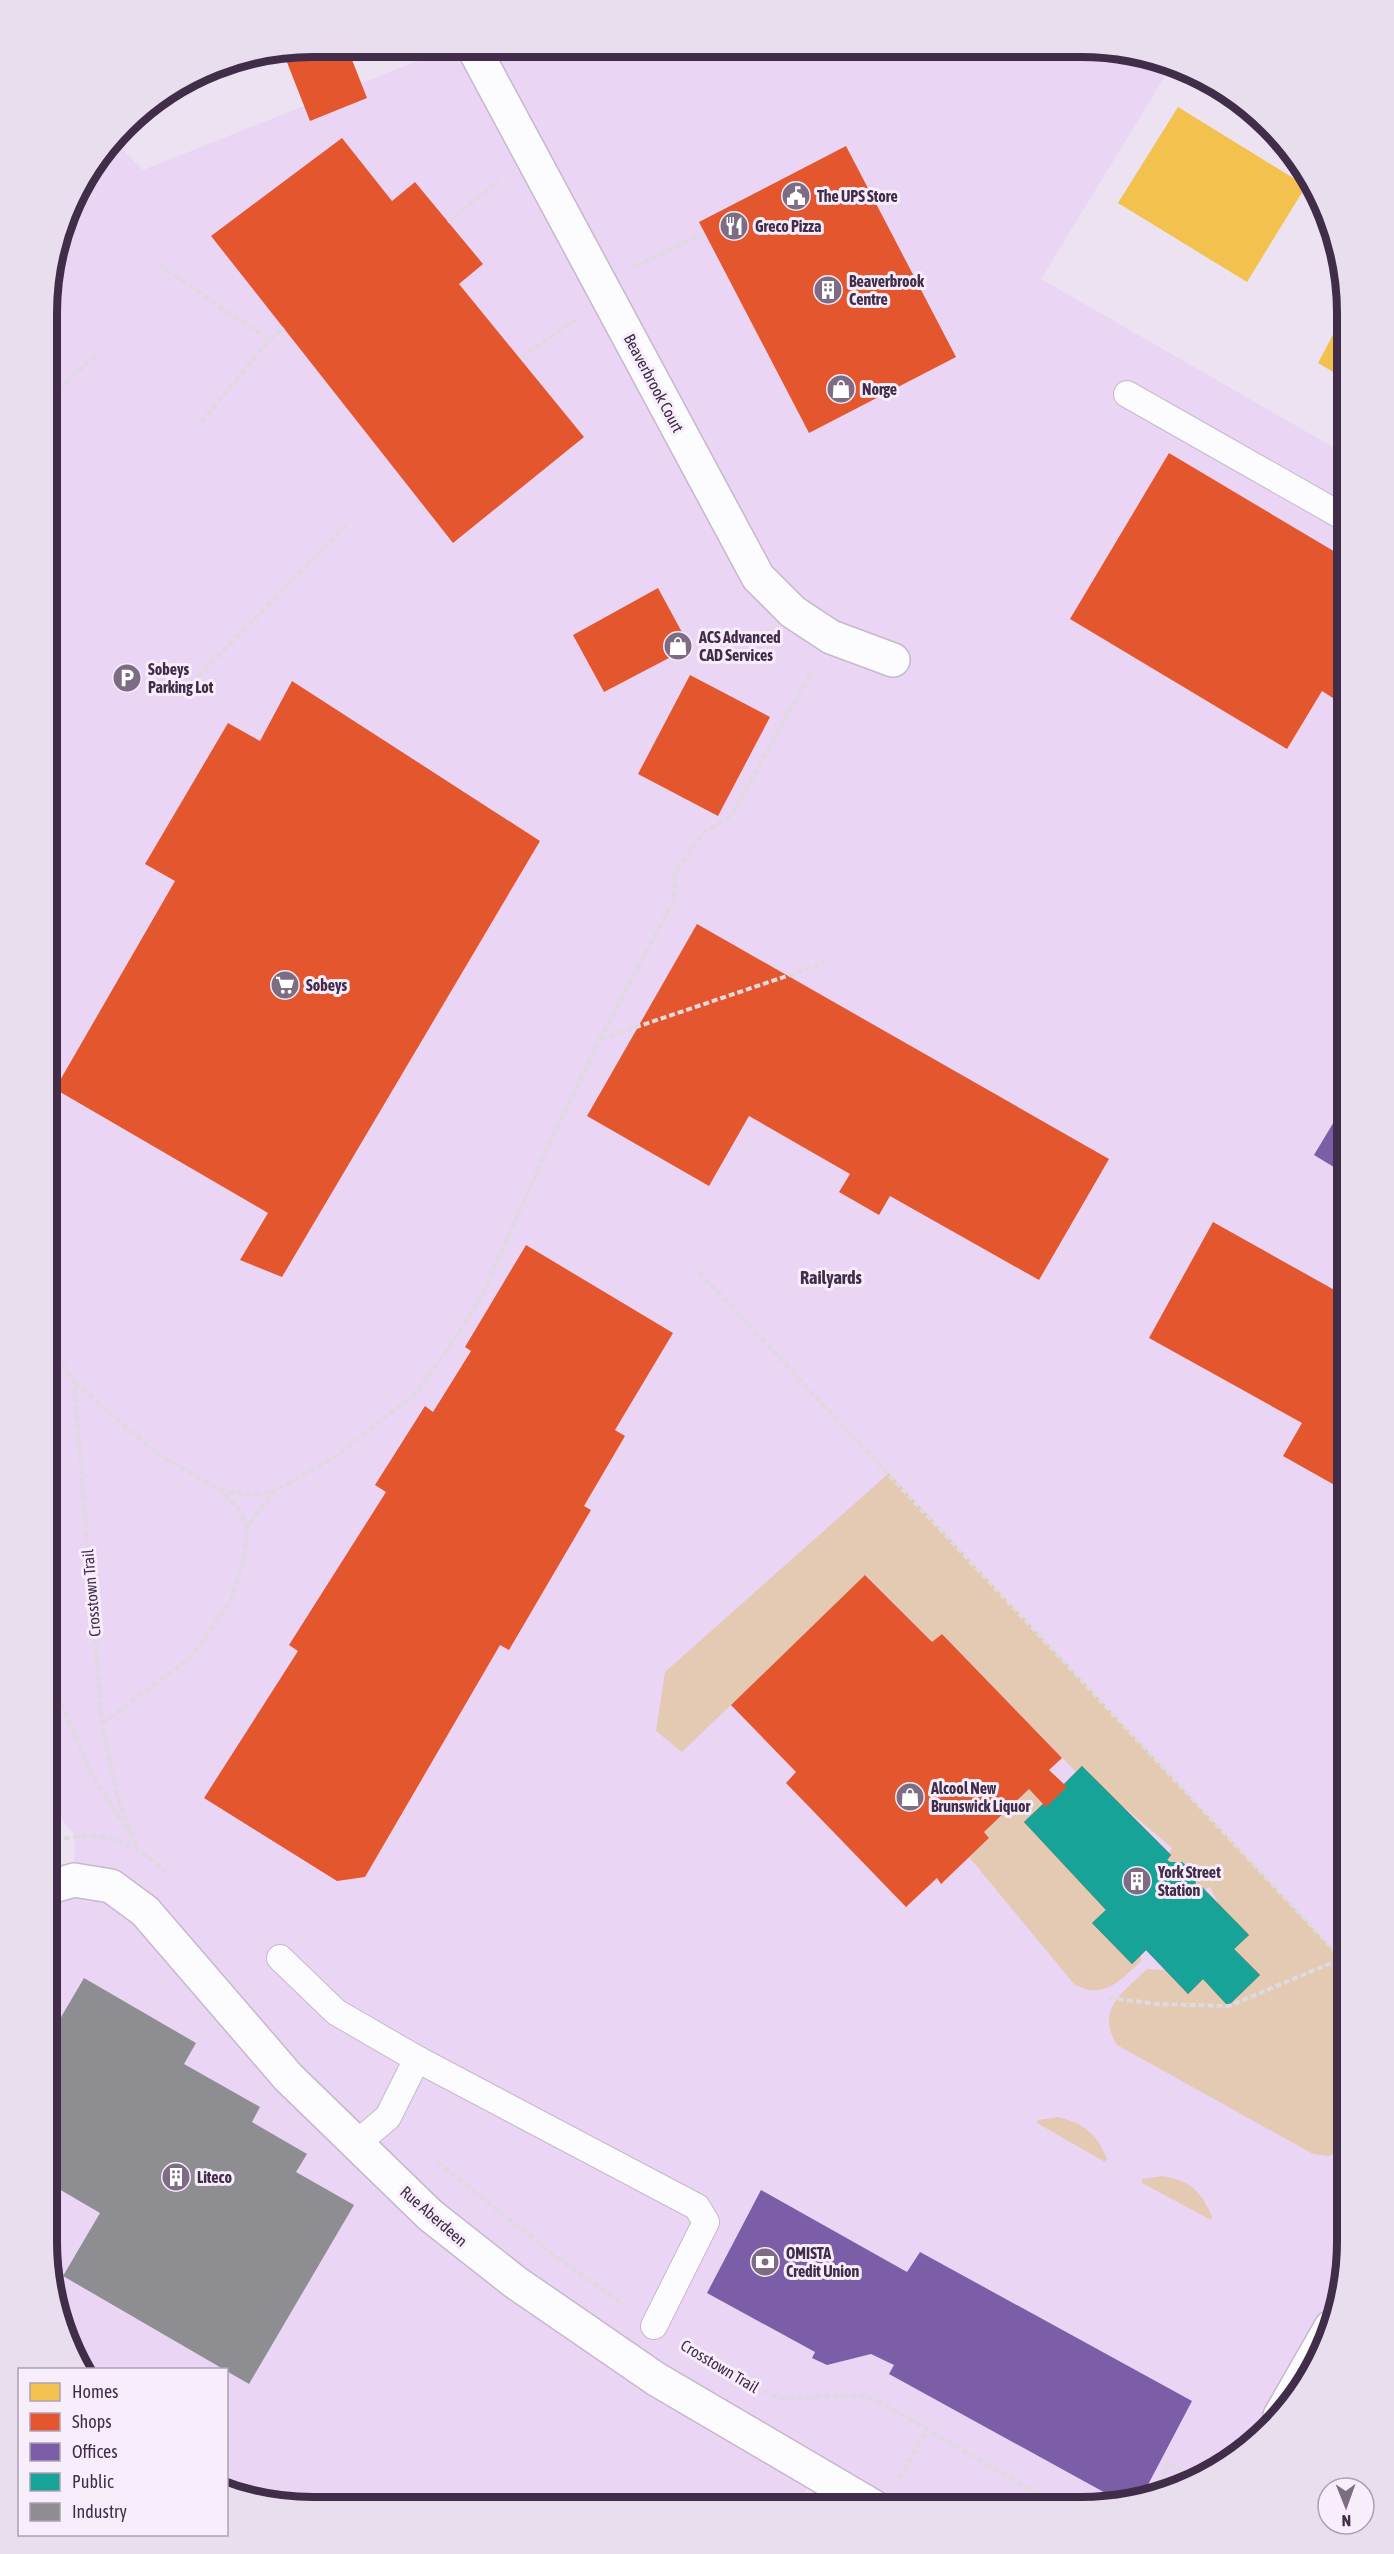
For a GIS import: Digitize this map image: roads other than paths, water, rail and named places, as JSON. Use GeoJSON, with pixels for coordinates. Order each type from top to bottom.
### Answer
{"type":"FeatureCollection","features":[{"type":"Feature","properties":{"kind":"street","name":"Beaverbrook Court"},"geometry":{"type":"LineString","coordinates":[[478,57],[758,577],[793,612],[831,638],[893,660]]}},
{"type":"Feature","properties":{"kind":"street","name":"Rue Aberdeen"},"geometry":{"type":"LineString","coordinates":[[57,1885],[74,1880],[111,1886],[145,1911],[288,2077],[430,2215],[515,2282],[656,2379],[857,2497]]}},
{"type":"Feature","properties":{"kind":"lane"},"geometry":{"type":"LineString","coordinates":[[1128,394],[1337,513]]}},
{"type":"Feature","properties":{"kind":"lane"},"geometry":{"type":"LineString","coordinates":[[280,1958],[336,2012],[417,2059],[697,2207],[706,2222],[654,2326]]}},
{"type":"Feature","properties":{"kind":"lane"},"geometry":{"type":"LineString","coordinates":[[356,2145],[388,2117],[417,2059]]}},
{"type":"Feature","properties":{"kind":"place","name":"The UPS Store"},"geometry":{"type":"Point","coordinates":[796,196]}},
{"type":"Feature","properties":{"kind":"place","name":"Greco Pizza"},"geometry":{"type":"Point","coordinates":[734,226]}},
{"type":"Feature","properties":{"kind":"place","name":"Beaverbrook Centre"},"geometry":{"type":"Point","coordinates":[828,290]}},
{"type":"Feature","properties":{"kind":"place","name":"Norge"},"geometry":{"type":"Point","coordinates":[841,389]}},
{"type":"Feature","properties":{"kind":"place","name":"ACS Advanced CAD Services"},"geometry":{"type":"Point","coordinates":[678,646]}},
{"type":"Feature","properties":{"kind":"place","name":"Sobeys Parking Lot"},"geometry":{"type":"Point","coordinates":[127,678]}},
{"type":"Feature","properties":{"kind":"place","name":"Sobeys"},"geometry":{"type":"Point","coordinates":[285,985]}},
{"type":"Feature","properties":{"kind":"place","name":"Alcool New Brunswick Liquor"},"geometry":{"type":"Point","coordinates":[910,1797]}},
{"type":"Feature","properties":{"kind":"place","name":"York Street Station"},"geometry":{"type":"Point","coordinates":[1137,1881]}},
{"type":"Feature","properties":{"kind":"place","name":"Liteco"},"geometry":{"type":"Point","coordinates":[176,2177]}},
{"type":"Feature","properties":{"kind":"place","name":"OMISTA Credit Union"},"geometry":{"type":"Point","coordinates":[765,2262]}},
{"type":"Feature","properties":{"kind":"district","name":"Railyards"},"geometry":{"type":"Point","coordinates":[831,1277]}}]}
